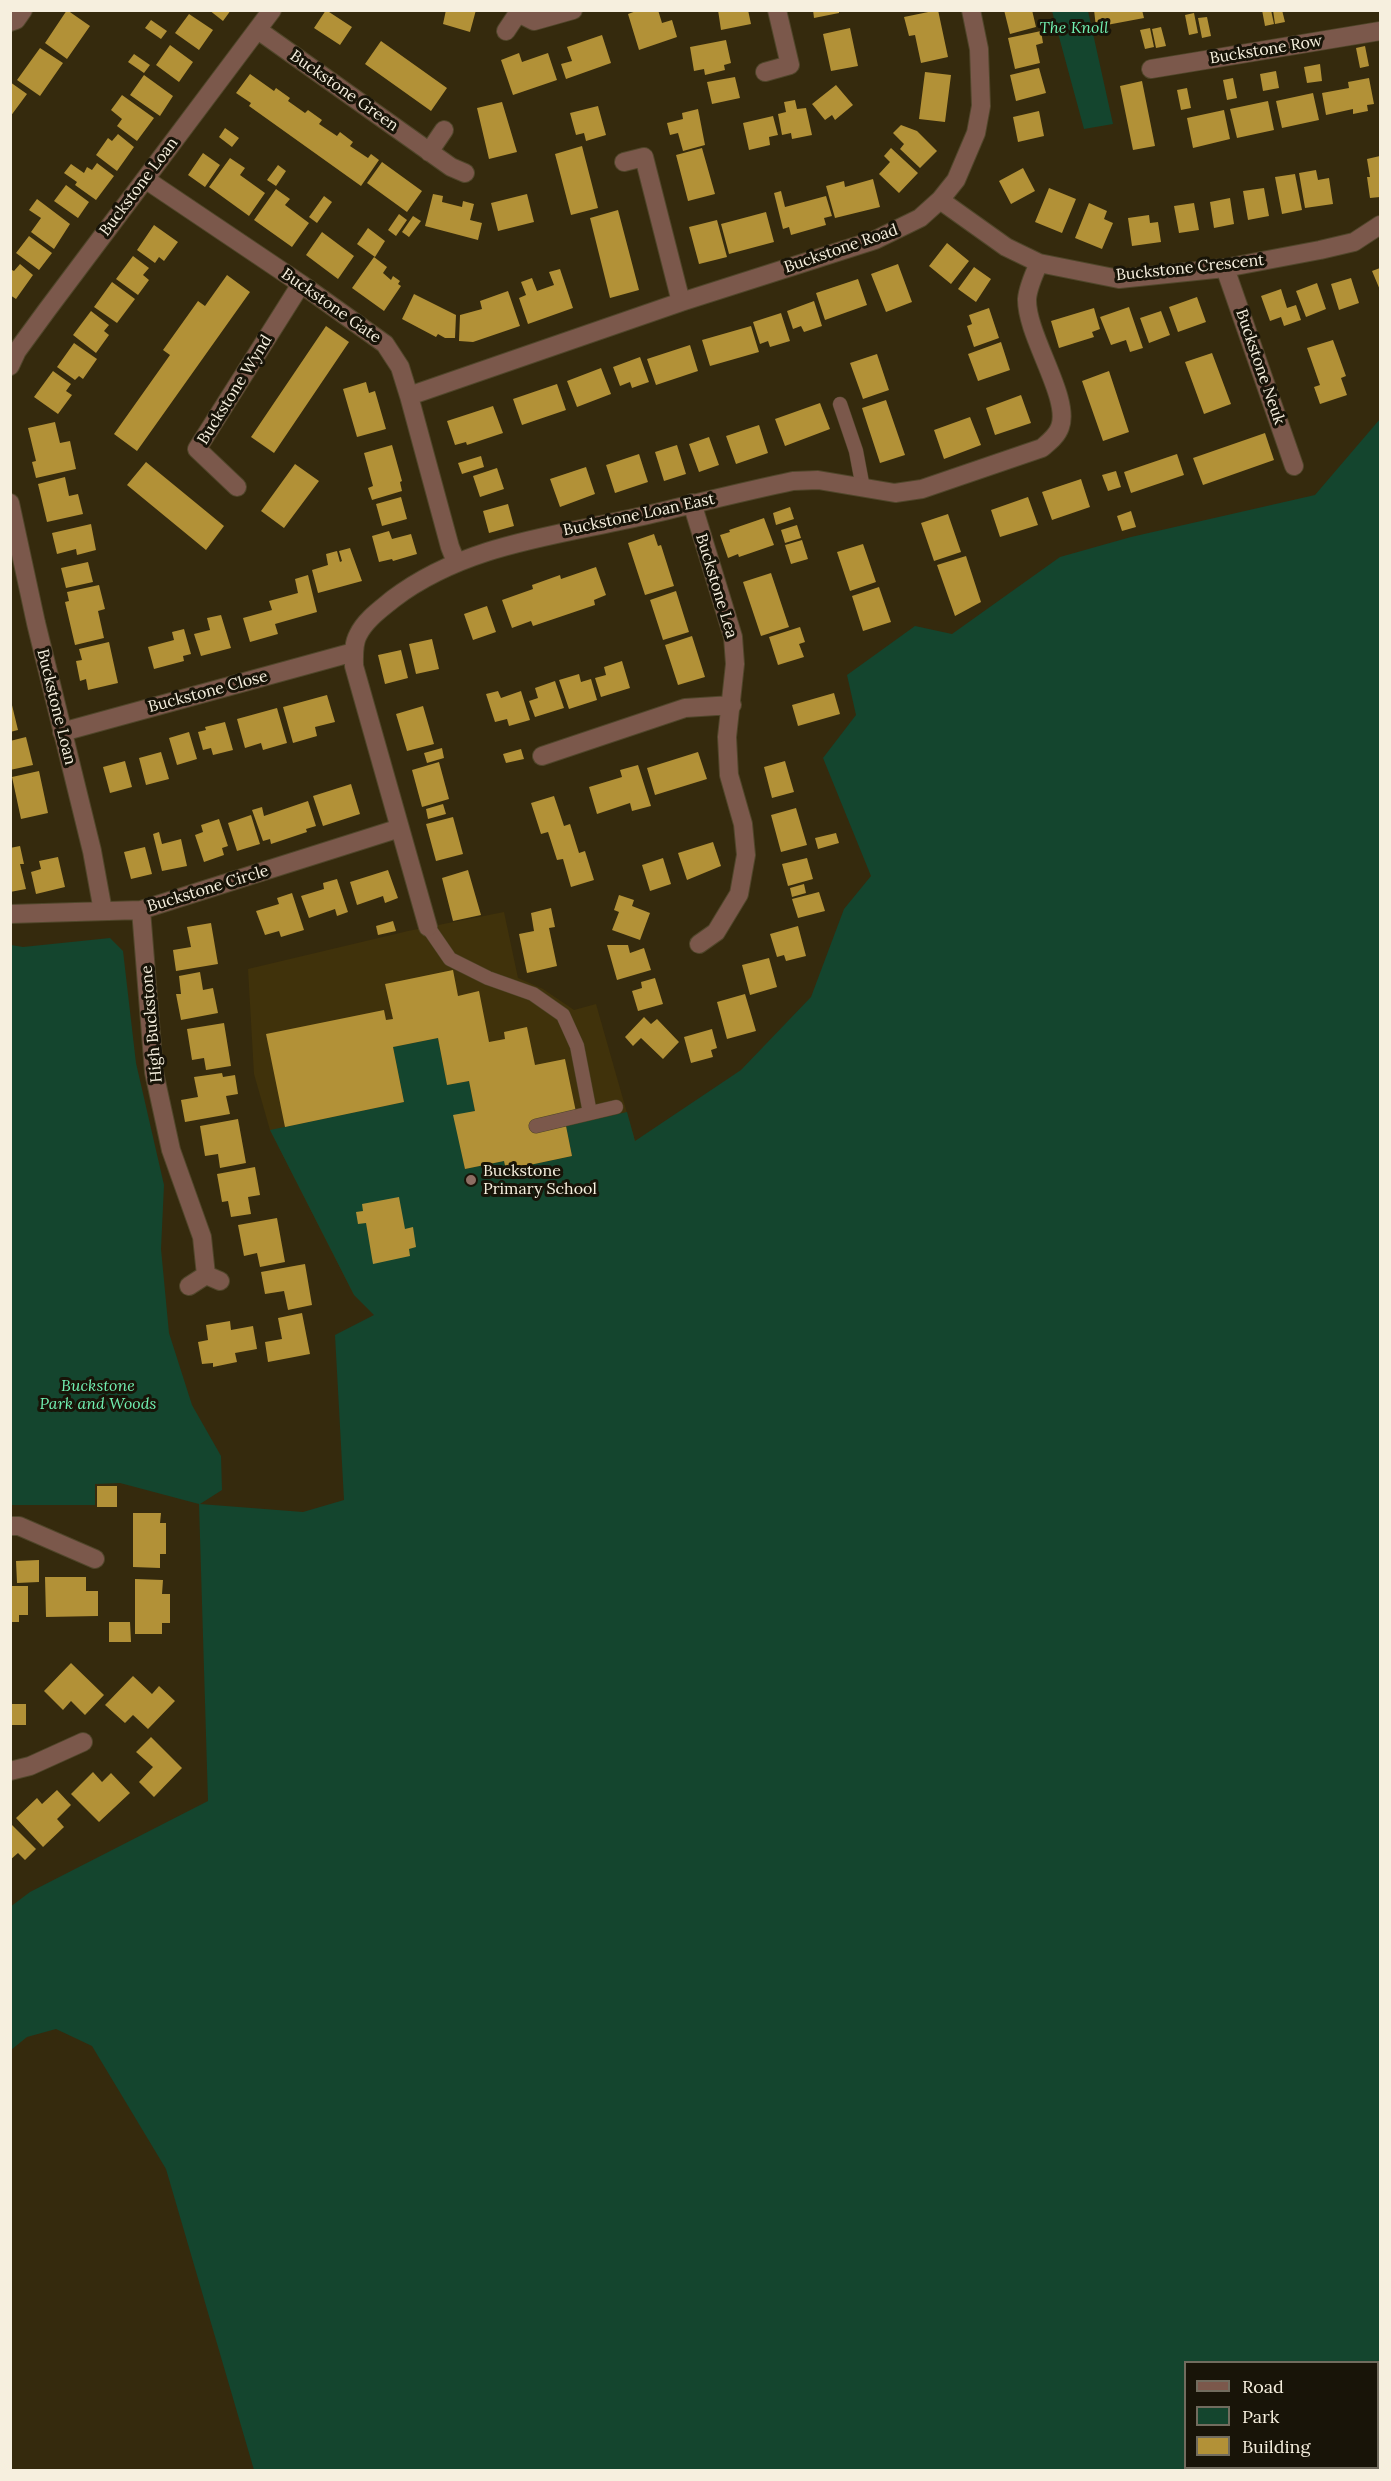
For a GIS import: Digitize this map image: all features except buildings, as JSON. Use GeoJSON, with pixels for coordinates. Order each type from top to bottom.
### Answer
{"type":"FeatureCollection","features":[{"type":"Feature","properties":{"kind":"street"},"geometry":{"type":"LineString","coordinates":[[10,22],[16,21],[23,10]]}},
{"type":"Feature","properties":{"kind":"street","name":"Buckstone Loan"},"geometry":{"type":"LineString","coordinates":[[10,366],[29,335],[272,10]]}},
{"type":"Feature","properties":{"kind":"street"},"geometry":{"type":"LineString","coordinates":[[506,31],[519,12],[534,21],[573,10]]}},
{"type":"Feature","properties":{"kind":"street"},"geometry":{"type":"LineString","coordinates":[[765,72],[790,65],[777,10]]}},
{"type":"Feature","properties":{"kind":"street","name":"Buckstone Road"},"geometry":{"type":"LineString","coordinates":[[409,396],[681,302],[875,240],[920,218],[940,200],[956,180],[976,133],[981,106],[979,49],[971,10]]}},
{"type":"Feature","properties":{"kind":"street","name":"Buckstone Green"},"geometry":{"type":"LineString","coordinates":[[258,30],[429,152],[451,167],[465,173]]}},
{"type":"Feature","properties":{"kind":"street","name":"Buckstone Row"},"geometry":{"type":"LineString","coordinates":[[1151,69],[1380,31]]}},
{"type":"Feature","properties":{"kind":"street"},"geometry":{"type":"LineString","coordinates":[[429,152],[444,130]]}},
{"type":"Feature","properties":{"kind":"street"},"geometry":{"type":"LineString","coordinates":[[624,162],[644,157],[681,302]]}},
{"type":"Feature","properties":{"kind":"street","name":"Buckstone Gate"},"geometry":{"type":"LineString","coordinates":[[146,179],[302,284],[385,344],[400,367],[456,562]]}},
{"type":"Feature","properties":{"kind":"street","name":"Buckstone Crescent"},"geometry":{"type":"LineString","coordinates":[[940,200],[1006,248],[1039,263],[1119,279],[1225,268],[1354,242],[1380,225]]}},
{"type":"Feature","properties":{"kind":"street","name":"Buckstone Loan East"},"geometry":{"type":"LineString","coordinates":[[354,652],[358,635],[376,612],[404,591],[456,562],[544,535],[637,517],[793,481],[818,480],[895,492],[922,489],[1042,448],[1055,436],[1061,425],[1061,405],[1031,323],[1027,298],[1039,263]]}},
{"type":"Feature","properties":{"kind":"street","name":"Buckstone Neuk"},"geometry":{"type":"LineString","coordinates":[[1225,268],[1294,466]]}},
{"type":"Feature","properties":{"kind":"street","name":"Buckstone Wynd"},"geometry":{"type":"LineString","coordinates":[[237,487],[197,449],[302,284]]}},
{"type":"Feature","properties":{"kind":"street","name":"Buckstone Loan"},"geometry":{"type":"LineString","coordinates":[[10,503],[62,732],[92,851],[103,911]]}},
{"type":"Feature","properties":{"kind":"street","name":"Buckstone Lea"},"geometry":{"type":"LineString","coordinates":[[692,503],[733,637],[735,664],[727,737],[729,775],[743,824],[746,855],[739,894],[716,932],[699,944]]}},
{"type":"Feature","properties":{"kind":"street"},"geometry":{"type":"LineString","coordinates":[[354,652],[354,666],[428,927]]}},
{"type":"Feature","properties":{"kind":"street","name":"Buckstone Close"},"geometry":{"type":"LineString","coordinates":[[62,732],[354,652]]}},
{"type":"Feature","properties":{"kind":"street"},"geometry":{"type":"LineString","coordinates":[[542,756],[574,752],[685,708],[732,705]]}},
{"type":"Feature","properties":{"kind":"street","name":"Buckstone Circle"},"geometry":{"type":"LineString","coordinates":[[10,914],[141,910],[400,828]]}},
{"type":"Feature","properties":{"kind":"street","name":"High Buckstone"},"geometry":{"type":"LineString","coordinates":[[141,910],[154,1072],[171,1150],[202,1237],[213,1278],[189,1286]]}},
{"type":"Feature","properties":{"kind":"street"},"geometry":{"type":"LineString","coordinates":[[10,1526],[19,1526],[95,1559]]}},
{"type":"Feature","properties":{"kind":"street"},"geometry":{"type":"LineString","coordinates":[[10,1771],[30,1766],[83,1742]]}},
{"type":"Feature","properties":{"kind":"lane"},"geometry":{"type":"LineString","coordinates":[[840,404],[856,451],[863,488]]}},
{"type":"Feature","properties":{"kind":"lane"},"geometry":{"type":"LineString","coordinates":[[428,927],[450,958],[488,978],[533,994],[563,1015],[577,1046],[590,1113]]}},
{"type":"Feature","properties":{"kind":"lane"},"geometry":{"type":"LineString","coordinates":[[536,1126],[616,1107]]}},
{"type":"Feature","properties":{"kind":"shaded area","name":"Buckstone Primary School"},"geometry":{"type":"Polygon","coordinates":[[[504,912],[518,978],[543,989],[574,1010],[596,1004],[660,1229],[354,1295],[270,1130],[254,1074],[248,969],[408,931],[504,912]]]}},
{"type":"Feature","properties":{"kind":"green space","name":"The Knoll"},"geometry":{"type":"Polygon","coordinates":[[[1052,11],[1088,11],[1113,124],[1084,129],[1052,11]]]}},
{"type":"Feature","properties":{"kind":"green space","name":"Buckstone Park and Woods"},"geometry":{"type":"Polygon","coordinates":[[[1380,419],[1380,2470],[254,2470],[166,2169],[92,2046],[56,2029],[27,2037],[11,2050],[10,1907],[30,1892],[208,1801],[199,1504],[120,1483],[95,1484],[95,1505],[11,1505],[11,945],[23,947],[110,938],[123,951],[136,1063],[164,1185],[161,1249],[169,1333],[192,1405],[221,1456],[222,1490],[200,1504],[303,1512],[344,1500],[335,1335],[374,1315],[354,1295],[270,1130],[404,1102],[393,1047],[438,1038],[447,1085],[469,1081],[475,1111],[454,1116],[465,1169],[504,1161],[506,1170],[572,1156],[566,1126],[627,1112],[635,1141],[741,1070],[811,997],[844,909],[871,876],[823,758],[856,715],[847,675],[915,626],[952,634],[1060,557],[1131,537],[1315,495],[1380,419]]]}},
{"type":"Feature","properties":{"kind":"place","name":"Buckstone Primary School"},"geometry":{"type":"Point","coordinates":[471,1180]}}]}
